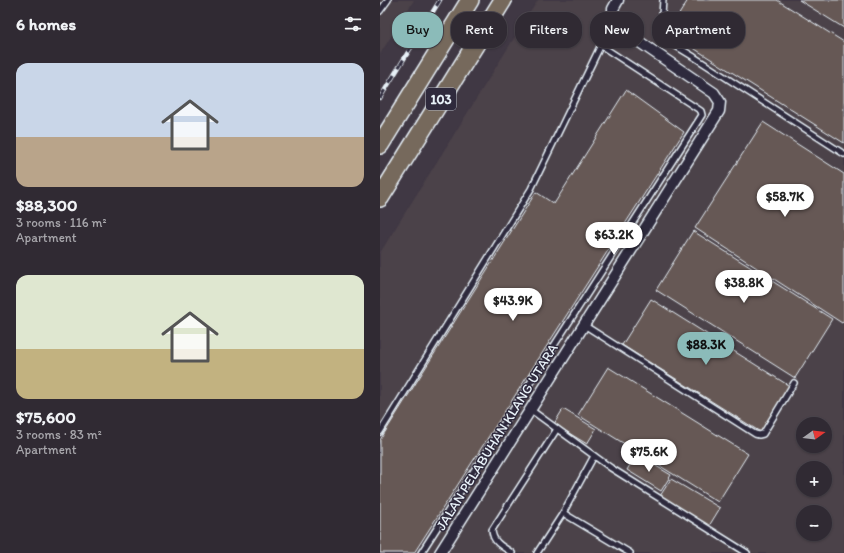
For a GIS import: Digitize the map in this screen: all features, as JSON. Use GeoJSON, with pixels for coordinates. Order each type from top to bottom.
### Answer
{"type":"FeatureCollection","features":[{"type":"Feature","properties":{"kind":"main road","name":"103"},"geometry":{"type":"LineString","coordinates":[[380,145],[470,0]]}},
{"type":"Feature","properties":{"kind":"main road","name":"103"},"geometry":{"type":"LineString","coordinates":[[380,198],[503,0]]}},
{"type":"Feature","properties":{"kind":"street"},"geometry":{"type":"LineString","coordinates":[[613,12],[618,0]]}},
{"type":"Feature","properties":{"kind":"street","name":"JALAN PELABUHAN KLANG UTARA"},"geometry":{"type":"LineString","coordinates":[[440,553],[719,111],[720,102],[714,93],[644,45]]}},
{"type":"Feature","properties":{"kind":"lane"},"geometry":{"type":"LineString","coordinates":[[380,11],[388,0]]}},
{"type":"Feature","properties":{"kind":"lane"},"geometry":{"type":"LineString","coordinates":[[663,0],[661,29],[671,43],[844,154]]}},
{"type":"Feature","properties":{"kind":"lane"},"geometry":{"type":"LineString","coordinates":[[380,432],[531,189],[599,48]]}},
{"type":"Feature","properties":{"kind":"lane"},"geometry":{"type":"LineString","coordinates":[[421,553],[702,115],[701,110],[605,48]]}},
{"type":"Feature","properties":{"kind":"lane"},"geometry":{"type":"LineString","coordinates":[[584,325],[755,434],[764,434],[794,383]]}},
{"type":"Feature","properties":{"kind":"lane"},"geometry":{"type":"LineString","coordinates":[[530,410],[611,468],[747,553]]}},
{"type":"Feature","properties":{"kind":"lane"},"geometry":{"type":"LineString","coordinates":[[512,553],[496,542],[492,536],[492,530],[557,429]]}},
{"type":"Feature","properties":{"kind":"lane"},"geometry":{"type":"LineString","coordinates":[[537,553],[563,513],[594,456]]}},
{"type":"Feature","properties":{"kind":"lane"},"geometry":{"type":"LineString","coordinates":[[563,513],[627,552]]}},
{"type":"Feature","properties":{"kind":"shaded area"},"geometry":{"type":"Polygon","coordinates":[[[380,0],[414,0],[406,12],[392,12],[392,35],[380,54],[380,0]]]}},
{"type":"Feature","properties":{"kind":"shaded area"},"geometry":{"type":"Polygon","coordinates":[[[538,0],[844,0],[844,553],[380,553],[380,253],[515,37],[515,48],[582,48],[582,12],[531,12],[538,0]]]}},
{"type":"Feature","properties":{"kind":"building"},"geometry":{"type":"Polygon","coordinates":[[[688,0],[777,0],[844,42],[844,143],[693,48],[745,48],[745,12],[680,12],[688,0]]]}},
{"type":"Feature","properties":{"kind":"building"},"geometry":{"type":"Polygon","coordinates":[[[799,0],[844,0],[844,28],[799,0]]]}},
{"type":"Feature","properties":{"kind":"building"},"geometry":{"type":"Polygon","coordinates":[[[626,90],[684,132],[414,553],[380,553],[380,440],[536,192],[554,204],[626,90]]]}},
{"type":"Feature","properties":{"kind":"building"},"geometry":{"type":"Polygon","coordinates":[[[763,122],[844,174],[844,321],[842,323],[695,228],[763,122]]]}},
{"type":"Feature","properties":{"kind":"building"},"geometry":{"type":"Polygon","coordinates":[[[693,231],[832,319],[795,378],[656,290],[693,231]]]}},
{"type":"Feature","properties":{"kind":"building"},"geometry":{"type":"Polygon","coordinates":[[[651,299],[791,387],[762,433],[622,345],[651,299]]]}},
{"type":"Feature","properties":{"kind":"building"},"geometry":{"type":"Polygon","coordinates":[[[608,367],[748,454],[718,502],[578,415],[608,367]]]}},
{"type":"Feature","properties":{"kind":"building"},"geometry":{"type":"Polygon","coordinates":[[[563,409],[596,429],[587,444],[554,424],[563,409]]]}},
{"type":"Feature","properties":{"kind":"building"},"geometry":{"type":"Polygon","coordinates":[[[636,454],[671,475],[661,491],[627,470],[636,454]]]}},
{"type":"Feature","properties":{"kind":"building"},"geometry":{"type":"Polygon","coordinates":[[[671,479],[720,508],[709,526],[660,496],[671,479]]]}},
{"type":"Feature","properties":{"kind":"railway"},"geometry":{"type":"LineString","coordinates":[[380,98],[440,0]]}}]}
